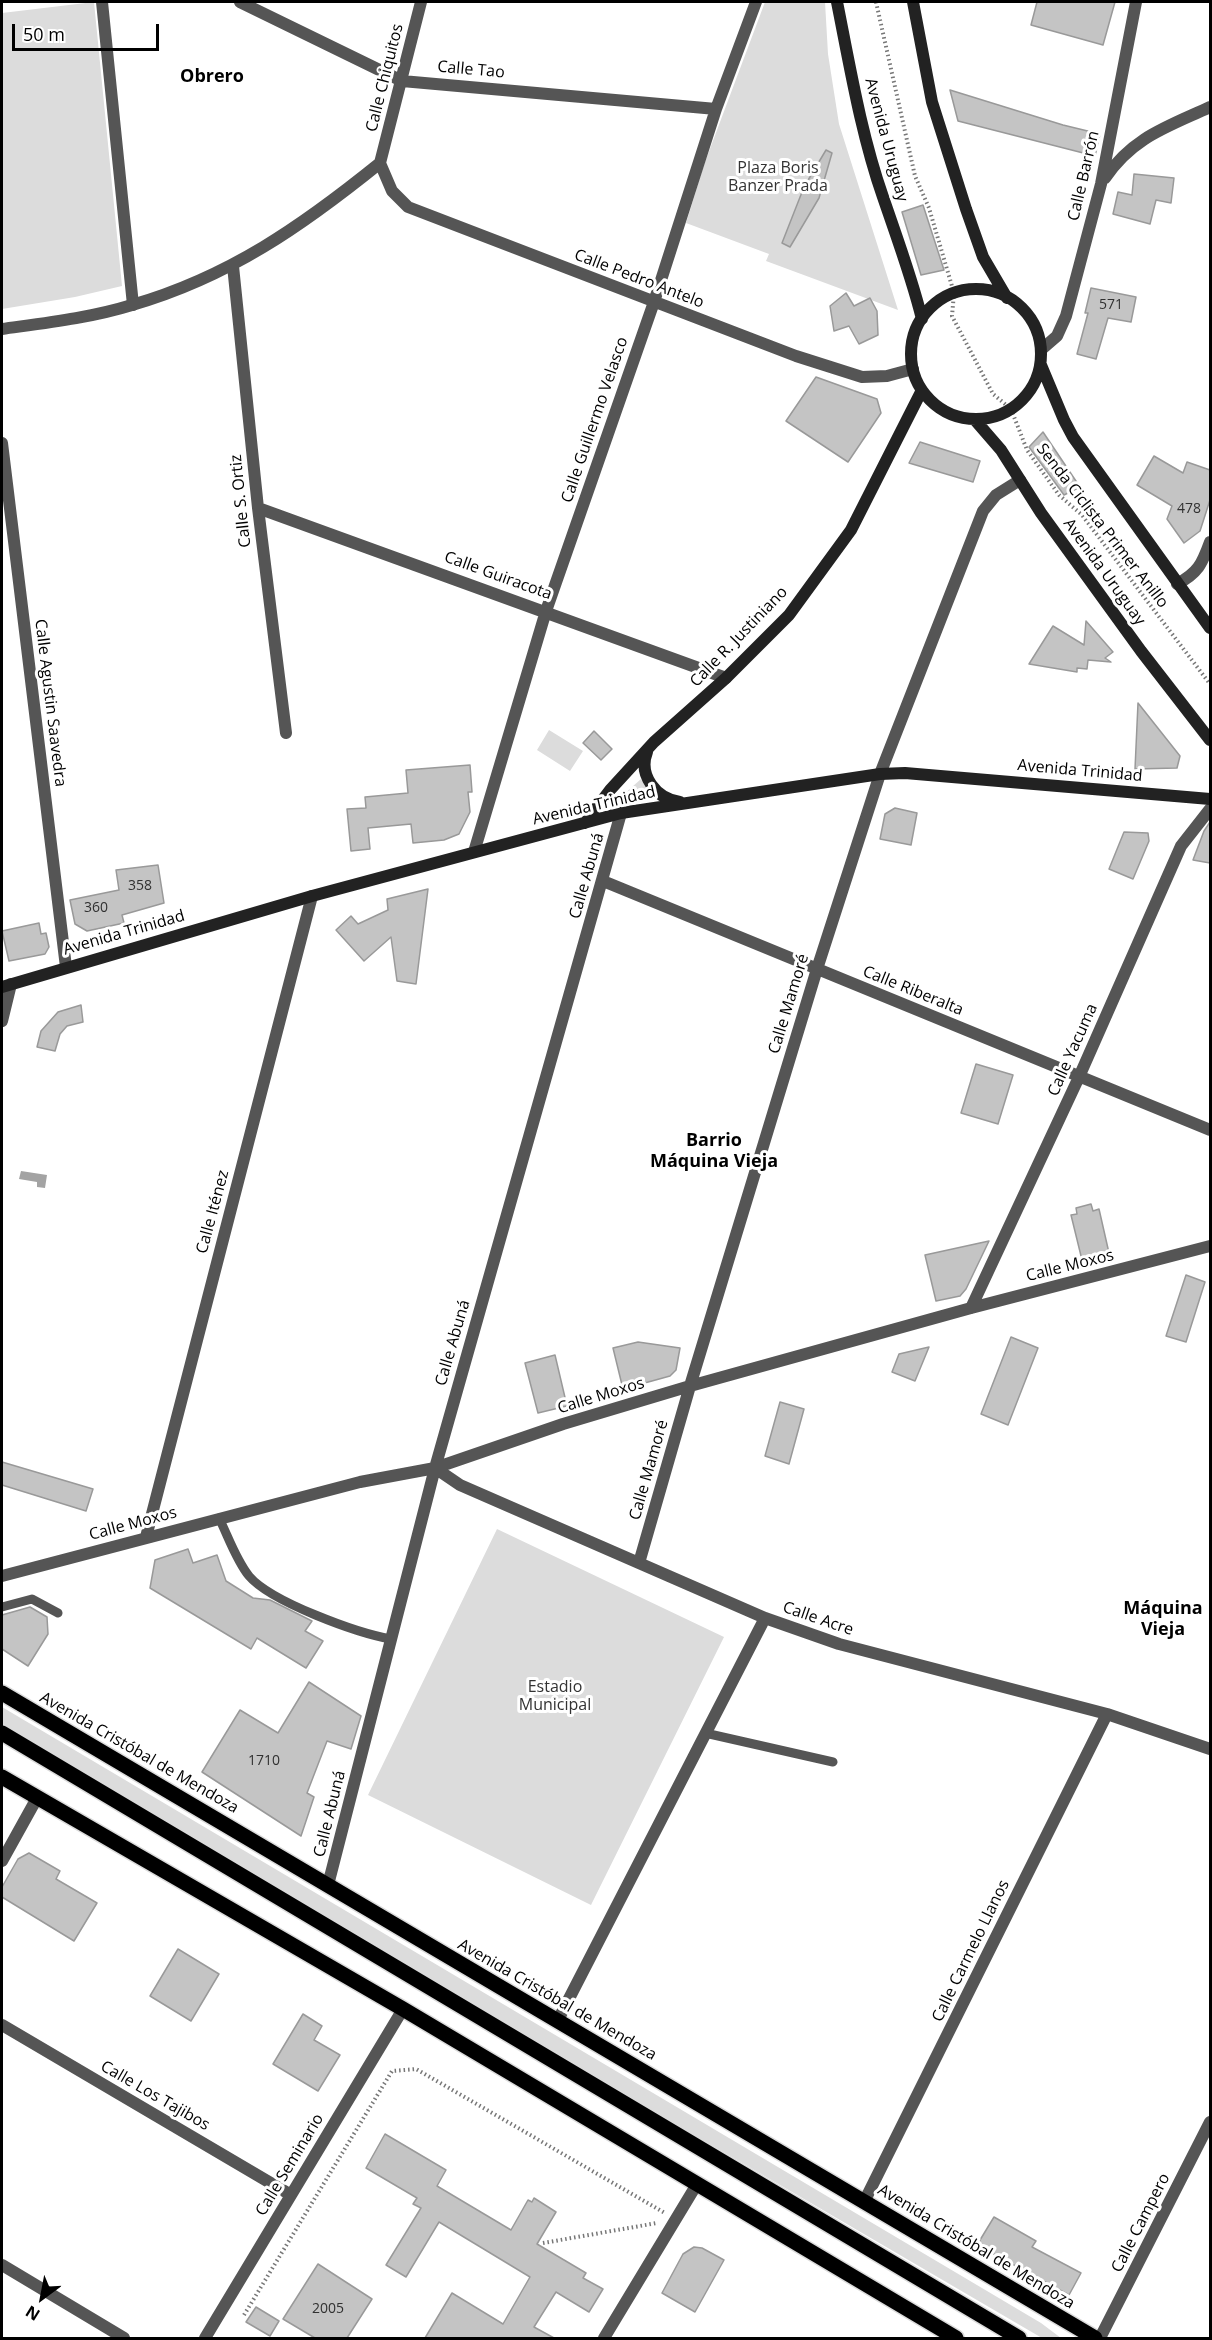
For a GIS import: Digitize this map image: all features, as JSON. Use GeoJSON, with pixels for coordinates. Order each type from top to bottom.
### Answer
{"type":"FeatureCollection","features":[{"type":"Feature","properties":{"kind":"main road","name":"Avenida Uruguay"},"geometry":{"type":"LineString","coordinates":[[837,2],[857,101],[883,197],[914,287],[922,319]]}},
{"type":"Feature","properties":{"kind":"main road"},"geometry":{"type":"LineString","coordinates":[[913,2],[932,102],[982,257],[1007,298]]}},
{"type":"Feature","properties":{"kind":"main road"},"geometry":{"type":"LineString","coordinates":[[978,289],[1007,298],[1024,311],[1036,328],[1042,349],[1041,365],[1030,391],[1011,409],[991,418],[975,420],[954,416],[936,405],[922,390],[913,369],[911,352],[922,319],[940,300],[954,293],[978,289]]}},
{"type":"Feature","properties":{"kind":"main road"},"geometry":{"type":"LineString","coordinates":[[1041,365],[1073,437],[1210,628]]}},
{"type":"Feature","properties":{"kind":"main road","name":"Calle R. Justiniano"},"geometry":{"type":"LineString","coordinates":[[585,823],[610,790],[654,742],[726,678],[789,615],[850,530],[922,390]]}},
{"type":"Feature","properties":{"kind":"main road","name":"Avenida Uruguay"},"geometry":{"type":"LineString","coordinates":[[975,420],[1001,450],[1041,513],[1107,605],[1210,740]]}},
{"type":"Feature","properties":{"kind":"main road"},"geometry":{"type":"LineString","coordinates":[[654,742],[644,759],[648,780],[659,793],[668,798],[690,802]]}},
{"type":"Feature","properties":{"kind":"main road","name":"Avenida Trinidad"},"geometry":{"type":"LineString","coordinates":[[6,986],[312,896],[474,852],[621,813],[690,802],[880,774],[905,773],[1210,799]]}},
{"type":"Feature","properties":{"kind":"main road","name":"Avenida Cristóbal de Mendoza"},"geometry":{"type":"LineString","coordinates":[[2,1693],[1098,2338]]}},
{"type":"Feature","properties":{"kind":"main road"},"geometry":{"type":"LineString","coordinates":[[2,1733],[1019,2338]]}},
{"type":"Feature","properties":{"kind":"main road"},"geometry":{"type":"LineString","coordinates":[[2,1777],[403,2009],[956,2338]]}},
{"type":"Feature","properties":{"kind":"street"},"geometry":{"type":"LineString","coordinates":[[102,2],[133,305]]}},
{"type":"Feature","properties":{"kind":"street","name":"Calle Tao"},"geometry":{"type":"LineString","coordinates":[[240,2],[402,81],[716,109]]}},
{"type":"Feature","properties":{"kind":"street","name":"Calle Chiquitos"},"geometry":{"type":"LineString","coordinates":[[380,163],[421,2]]}},
{"type":"Feature","properties":{"kind":"street","name":"Calle Guillermo Velasco"},"geometry":{"type":"LineString","coordinates":[[474,852],[546,611],[654,302],[716,109],[756,2]]}},
{"type":"Feature","properties":{"kind":"street","name":"Calle Barrón"},"geometry":{"type":"LineString","coordinates":[[1042,349],[1057,336],[1066,316],[1101,184],[1136,2]]}},
{"type":"Feature","properties":{"kind":"street"},"geometry":{"type":"LineString","coordinates":[[1101,184],[1117,160],[1144,138],[1210,107]]}},
{"type":"Feature","properties":{"kind":"street"},"geometry":{"type":"LineString","coordinates":[[2,329],[74,318],[133,305],[202,280],[233,266],[325,208],[380,163]]}},
{"type":"Feature","properties":{"kind":"street","name":"Calle Pedro Antelo"},"geometry":{"type":"LineString","coordinates":[[380,163],[392,191],[408,207],[796,356],[862,377],[887,376],[913,369]]}},
{"type":"Feature","properties":{"kind":"street","name":"Calle S. Ortiz"},"geometry":{"type":"LineString","coordinates":[[233,266],[258,508],[286,733]]}},
{"type":"Feature","properties":{"kind":"street","name":"Calle Agustin Saavedra"},"geometry":{"type":"LineString","coordinates":[[2,443],[66,967]]}},
{"type":"Feature","properties":{"kind":"street","name":"Calle Mamoré"},"geometry":{"type":"LineString","coordinates":[[639,1563],[690,1386],[817,969],[880,774],[983,511],[996,495],[1020,480]]}},
{"type":"Feature","properties":{"kind":"street","name":"Calle Guiracota"},"geometry":{"type":"LineString","coordinates":[[258,508],[726,678]]}},
{"type":"Feature","properties":{"kind":"street"},"geometry":{"type":"LineString","coordinates":[[1177,584],[1193,576],[1203,562],[1210,542]]}},
{"type":"Feature","properties":{"kind":"street","name":"Calle Yacuma"},"geometry":{"type":"LineString","coordinates":[[971,1308],[1079,1077],[1181,846],[1210,809]]}},
{"type":"Feature","properties":{"kind":"street","name":"Calle Abuná"},"geometry":{"type":"LineString","coordinates":[[328,1885],[435,1468],[621,813]]}},
{"type":"Feature","properties":{"kind":"street","name":"Calle Riberalta"},"geometry":{"type":"LineString","coordinates":[[603,881],[1210,1130]]}},
{"type":"Feature","properties":{"kind":"street","name":"Calle Iténez"},"geometry":{"type":"LineString","coordinates":[[146,1537],[312,896]]}},
{"type":"Feature","properties":{"kind":"street"},"geometry":{"type":"LineString","coordinates":[[2,1021],[6,986]]}},
{"type":"Feature","properties":{"kind":"street","name":"Calle Moxos"},"geometry":{"type":"LineString","coordinates":[[2,1576],[360,1482],[435,1468],[563,1424],[690,1386],[971,1308],[1210,1246]]}},
{"type":"Feature","properties":{"kind":"street","name":"Calle Acre"},"geometry":{"type":"LineString","coordinates":[[435,1468],[460,1485],[765,1618],[839,1644],[1107,1714],[1210,1749]]}},
{"type":"Feature","properties":{"kind":"street"},"geometry":{"type":"LineString","coordinates":[[558,2020],[765,1618]]}},
{"type":"Feature","properties":{"kind":"street","name":"Calle Carmelo Llanos"},"geometry":{"type":"LineString","coordinates":[[864,2202],[1107,1714]]}},
{"type":"Feature","properties":{"kind":"street"},"geometry":{"type":"LineString","coordinates":[[2,1861],[38,1798]]}},
{"type":"Feature","properties":{"kind":"street","name":"Calle Seminario"},"geometry":{"type":"LineString","coordinates":[[205,2338],[403,2009]]}},
{"type":"Feature","properties":{"kind":"street","name":"Calle Los Tajibos"},"geometry":{"type":"LineString","coordinates":[[2,2025],[291,2195]]}},
{"type":"Feature","properties":{"kind":"street","name":"Calle Campero"},"geometry":{"type":"LineString","coordinates":[[1098,2338],[1210,2122]]}},
{"type":"Feature","properties":{"kind":"street"},"geometry":{"type":"LineString","coordinates":[[604,2338],[697,2184]]}},
{"type":"Feature","properties":{"kind":"street"},"geometry":{"type":"LineString","coordinates":[[2,2265],[124,2338]]}},
{"type":"Feature","properties":{"kind":"lane"},"geometry":{"type":"LineString","coordinates":[[219,1518],[249,1576],[266,1589],[332,1622],[370,1635],[391,1639]]}},
{"type":"Feature","properties":{"kind":"lane"},"geometry":{"type":"LineString","coordinates":[[2,1607],[32,1599],[58,1612]]}},
{"type":"Feature","properties":{"kind":"lane"},"geometry":{"type":"LineString","coordinates":[[705,1733],[833,1762]]}},
{"type":"Feature","properties":{"kind":"path","name":"Senda Ciclista Primer Anillo"},"geometry":{"type":"LineString","coordinates":[[876,2],[915,176],[929,208],[954,293],[952,316],[993,394],[1011,409],[1027,450],[1059,495],[1083,515],[1210,684]]}},
{"type":"Feature","properties":{"kind":"path"},"geometry":{"type":"LineString","coordinates":[[244,2315],[392,2071],[416,2069],[676,2219]]}},
{"type":"Feature","properties":{"kind":"path"},"geometry":{"type":"LineString","coordinates":[[543,2242],[676,2219]]}},
{"type":"Feature","properties":{"kind":"green space"},"geometry":{"type":"Polygon","coordinates":[[[94,2],[122,286],[75,297],[2,309],[2,13],[94,2]]]}},
{"type":"Feature","properties":{"kind":"green space","name":"Plaza Boris Banzer Prada"},"geometry":{"type":"Polygon","coordinates":[[[765,2],[825,2],[828,54],[839,124],[898,310],[766,261],[769,254],[686,223],[705,162],[765,2]]]}},
{"type":"Feature","properties":{"kind":"green space"},"geometry":{"type":"Polygon","coordinates":[[[549,730],[583,751],[570,771],[537,750],[549,730]]]}},
{"type":"Feature","properties":{"kind":"green space"},"geometry":{"type":"Polygon","coordinates":[[[641,779],[649,793],[623,798],[623,795],[641,779]]]}},
{"type":"Feature","properties":{"kind":"green space","name":"Estadio Municipal"},"geometry":{"type":"Polygon","coordinates":[[[497,1529],[724,1637],[591,1905],[368,1795],[497,1529]]]}},
{"type":"Feature","properties":{"kind":"green space"},"geometry":{"type":"Polygon","coordinates":[[[2,1707],[1041,2323],[1061,2338],[1042,2338],[386,1955],[2,1724],[2,1707]]]}},
{"type":"Feature","properties":{"kind":"shaded area"},"geometry":{"type":"Polygon","coordinates":[[[21,1171],[47,1175],[45,1188],[37,1187],[37,1182],[19,1179],[21,1171]]]}},
{"type":"Feature","properties":{"kind":"building"},"geometry":{"type":"Polygon","coordinates":[[[1037,2],[1115,2],[1103,45],[1031,25],[1037,2]]]}},
{"type":"Feature","properties":{"kind":"building"},"geometry":{"type":"Polygon","coordinates":[[[950,90],[1100,134],[1095,156],[958,121],[950,90]]]}},
{"type":"Feature","properties":{"kind":"building"},"geometry":{"type":"Polygon","coordinates":[[[826,150],[832,153],[819,198],[790,247],[782,243],[804,187],[826,150]]]}},
{"type":"Feature","properties":{"kind":"building"},"geometry":{"type":"Polygon","coordinates":[[[1134,174],[1174,178],[1171,203],[1156,200],[1150,224],[1113,214],[1118,192],[1132,195],[1134,174]]]}},
{"type":"Feature","properties":{"kind":"building"},"geometry":{"type":"Polygon","coordinates":[[[923,205],[944,270],[921,275],[902,212],[923,205]]]}},
{"type":"Feature","properties":{"kind":"building"},"geometry":{"type":"Polygon","coordinates":[[[1091,288],[1136,297],[1131,322],[1108,318],[1096,359],[1077,354],[1088,313],[1085,313],[1091,288]]]}},
{"type":"Feature","properties":{"kind":"building"},"geometry":{"type":"Polygon","coordinates":[[[846,293],[854,306],[870,298],[877,311],[878,335],[859,344],[849,326],[834,331],[830,306],[846,293]]]}},
{"type":"Feature","properties":{"kind":"building"},"geometry":{"type":"Polygon","coordinates":[[[816,377],[877,399],[881,413],[848,462],[786,421],[816,377]]]}},
{"type":"Feature","properties":{"kind":"building"},"geometry":{"type":"Polygon","coordinates":[[[1043,432],[1080,487],[1064,495],[1029,447],[1043,432]]]}},
{"type":"Feature","properties":{"kind":"building"},"geometry":{"type":"Polygon","coordinates":[[[920,442],[980,461],[973,482],[909,463],[920,442]]]}},
{"type":"Feature","properties":{"kind":"building"},"geometry":{"type":"Polygon","coordinates":[[[1154,456],[1183,473],[1187,462],[1210,470],[1210,500],[1200,531],[1184,543],[1167,519],[1172,506],[1137,485],[1154,456]]]}},
{"type":"Feature","properties":{"kind":"building"},"geometry":{"type":"Polygon","coordinates":[[[1086,621],[1113,652],[1105,658],[1111,662],[1088,660],[1087,669],[1077,668],[1077,672],[1029,664],[1053,626],[1084,645],[1086,621]]]}},
{"type":"Feature","properties":{"kind":"building"},"geometry":{"type":"Polygon","coordinates":[[[1138,703],[1180,756],[1177,768],[1135,769],[1138,703]]]}},
{"type":"Feature","properties":{"kind":"building"},"geometry":{"type":"Polygon","coordinates":[[[594,731],[612,749],[601,760],[583,743],[594,731]]]}},
{"type":"Feature","properties":{"kind":"building"},"geometry":{"type":"Polygon","coordinates":[[[470,765],[472,792],[468,792],[470,812],[459,834],[444,840],[413,843],[411,824],[368,828],[370,849],[351,851],[347,809],[366,808],[365,797],[408,793],[406,770],[470,765]]]}},
{"type":"Feature","properties":{"kind":"building"},"geometry":{"type":"Polygon","coordinates":[[[895,808],[917,813],[911,845],[880,839],[885,814],[895,808]]]}},
{"type":"Feature","properties":{"kind":"building"},"geometry":{"type":"Polygon","coordinates":[[[1210,822],[1210,863],[1193,860],[1204,831],[1210,822]]]}},
{"type":"Feature","properties":{"kind":"building"},"geometry":{"type":"Polygon","coordinates":[[[1124,832],[1148,833],[1149,841],[1133,879],[1109,869],[1124,832]]]}},
{"type":"Feature","properties":{"kind":"building"},"geometry":{"type":"Polygon","coordinates":[[[158,865],[164,903],[122,915],[124,923],[87,931],[75,924],[70,900],[119,890],[116,870],[158,865]]]}},
{"type":"Feature","properties":{"kind":"building"},"geometry":{"type":"Polygon","coordinates":[[[428,889],[416,984],[397,981],[391,937],[364,961],[336,930],[351,916],[358,924],[388,910],[387,899],[428,889]]]}},
{"type":"Feature","properties":{"kind":"building"},"geometry":{"type":"Polygon","coordinates":[[[39,923],[41,934],[46,933],[49,947],[45,954],[9,961],[2,931],[39,923]]]}},
{"type":"Feature","properties":{"kind":"building"},"geometry":{"type":"Polygon","coordinates":[[[81,1005],[83,1022],[67,1026],[60,1034],[55,1051],[37,1047],[41,1031],[58,1012],[81,1005]]]}},
{"type":"Feature","properties":{"kind":"building"},"geometry":{"type":"Polygon","coordinates":[[[976,1064],[1013,1075],[998,1124],[961,1113],[976,1064]]]}},
{"type":"Feature","properties":{"kind":"building"},"geometry":{"type":"Polygon","coordinates":[[[1091,1204],[1093,1211],[1099,1209],[1109,1253],[1082,1260],[1071,1215],[1077,1214],[1076,1208],[1091,1204]]]}},
{"type":"Feature","properties":{"kind":"building"},"geometry":{"type":"Polygon","coordinates":[[[989,1241],[966,1289],[960,1296],[936,1301],[925,1255],[989,1241]]]}},
{"type":"Feature","properties":{"kind":"building"},"geometry":{"type":"Polygon","coordinates":[[[1186,1275],[1205,1282],[1186,1342],[1166,1336],[1186,1275]]]}},
{"type":"Feature","properties":{"kind":"building"},"geometry":{"type":"Polygon","coordinates":[[[1011,1337],[1038,1348],[1008,1425],[981,1414],[1011,1337]]]}},
{"type":"Feature","properties":{"kind":"building"},"geometry":{"type":"Polygon","coordinates":[[[638,1342],[680,1348],[676,1370],[670,1376],[623,1389],[613,1348],[638,1342]]]}},
{"type":"Feature","properties":{"kind":"building"},"geometry":{"type":"Polygon","coordinates":[[[929,1347],[915,1381],[892,1372],[899,1354],[929,1347]]]}},
{"type":"Feature","properties":{"kind":"building"},"geometry":{"type":"Polygon","coordinates":[[[555,1355],[567,1406],[538,1413],[525,1363],[555,1355]]]}},
{"type":"Feature","properties":{"kind":"building"},"geometry":{"type":"Polygon","coordinates":[[[780,1402],[804,1409],[789,1464],[765,1456],[780,1402]]]}},
{"type":"Feature","properties":{"kind":"building"},"geometry":{"type":"Polygon","coordinates":[[[2,1462],[93,1489],[86,1511],[2,1485],[2,1462]]]}},
{"type":"Feature","properties":{"kind":"building"},"geometry":{"type":"Polygon","coordinates":[[[188,1549],[193,1563],[217,1555],[226,1581],[253,1598],[270,1600],[312,1621],[305,1631],[323,1641],[306,1668],[257,1638],[251,1649],[150,1588],[155,1560],[188,1549]]]}},
{"type":"Feature","properties":{"kind":"building"},"geometry":{"type":"Polygon","coordinates":[[[30,1607],[47,1617],[48,1634],[28,1666],[2,1649],[2,1615],[30,1607]]]}},
{"type":"Feature","properties":{"kind":"building"},"geometry":{"type":"Polygon","coordinates":[[[309,1682],[361,1716],[351,1749],[327,1741],[307,1793],[314,1797],[301,1836],[202,1772],[240,1710],[278,1733],[309,1682]]]}},
{"type":"Feature","properties":{"kind":"building"},"geometry":{"type":"Polygon","coordinates":[[[29,1853],[60,1871],[56,1879],[97,1903],[74,1941],[2,1897],[2,1887],[18,1859],[29,1853]]]}},
{"type":"Feature","properties":{"kind":"building"},"geometry":{"type":"Polygon","coordinates":[[[178,1949],[219,1974],[191,2021],[150,1996],[178,1949]]]}},
{"type":"Feature","properties":{"kind":"building"},"geometry":{"type":"Polygon","coordinates":[[[303,2014],[322,2026],[314,2040],[340,2055],[318,2091],[273,2064],[303,2014]]]}},
{"type":"Feature","properties":{"kind":"building"},"geometry":{"type":"Polygon","coordinates":[[[385,2134],[446,2170],[437,2186],[511,2230],[528,2200],[532,2202],[534,2198],[556,2212],[537,2244],[586,2273],[583,2278],[603,2289],[589,2312],[556,2292],[534,2327],[554,2338],[425,2338],[452,2293],[503,2324],[530,2277],[439,2222],[406,2277],[386,2265],[421,2208],[413,2204],[417,2198],[366,2168],[385,2134]]]}},
{"type":"Feature","properties":{"kind":"building"},"geometry":{"type":"Polygon","coordinates":[[[994,2217],[1036,2241],[1032,2247],[1081,2273],[1069,2295],[977,2245],[994,2217]]]}},
{"type":"Feature","properties":{"kind":"building"},"geometry":{"type":"Polygon","coordinates":[[[694,2247],[702,2248],[724,2260],[695,2312],[662,2293],[683,2254],[694,2247]]]}},
{"type":"Feature","properties":{"kind":"building"},"geometry":{"type":"Polygon","coordinates":[[[318,2264],[372,2299],[347,2338],[315,2338],[283,2319],[318,2264]]]}},
{"type":"Feature","properties":{"kind":"building"},"geometry":{"type":"Polygon","coordinates":[[[256,2307],[279,2321],[270,2336],[246,2322],[256,2307]]]}},
{"type":"Feature","properties":{"kind":"district","name":"Obrero"},"geometry":{"type":"Point","coordinates":[212,77]}},
{"type":"Feature","properties":{"kind":"district","name":"Barrio Máquina Vieja"},"geometry":{"type":"Point","coordinates":[714,1151]}},
{"type":"Feature","properties":{"kind":"district","name":"Máquina Vieja"},"geometry":{"type":"Point","coordinates":[1163,1619]}}]}
